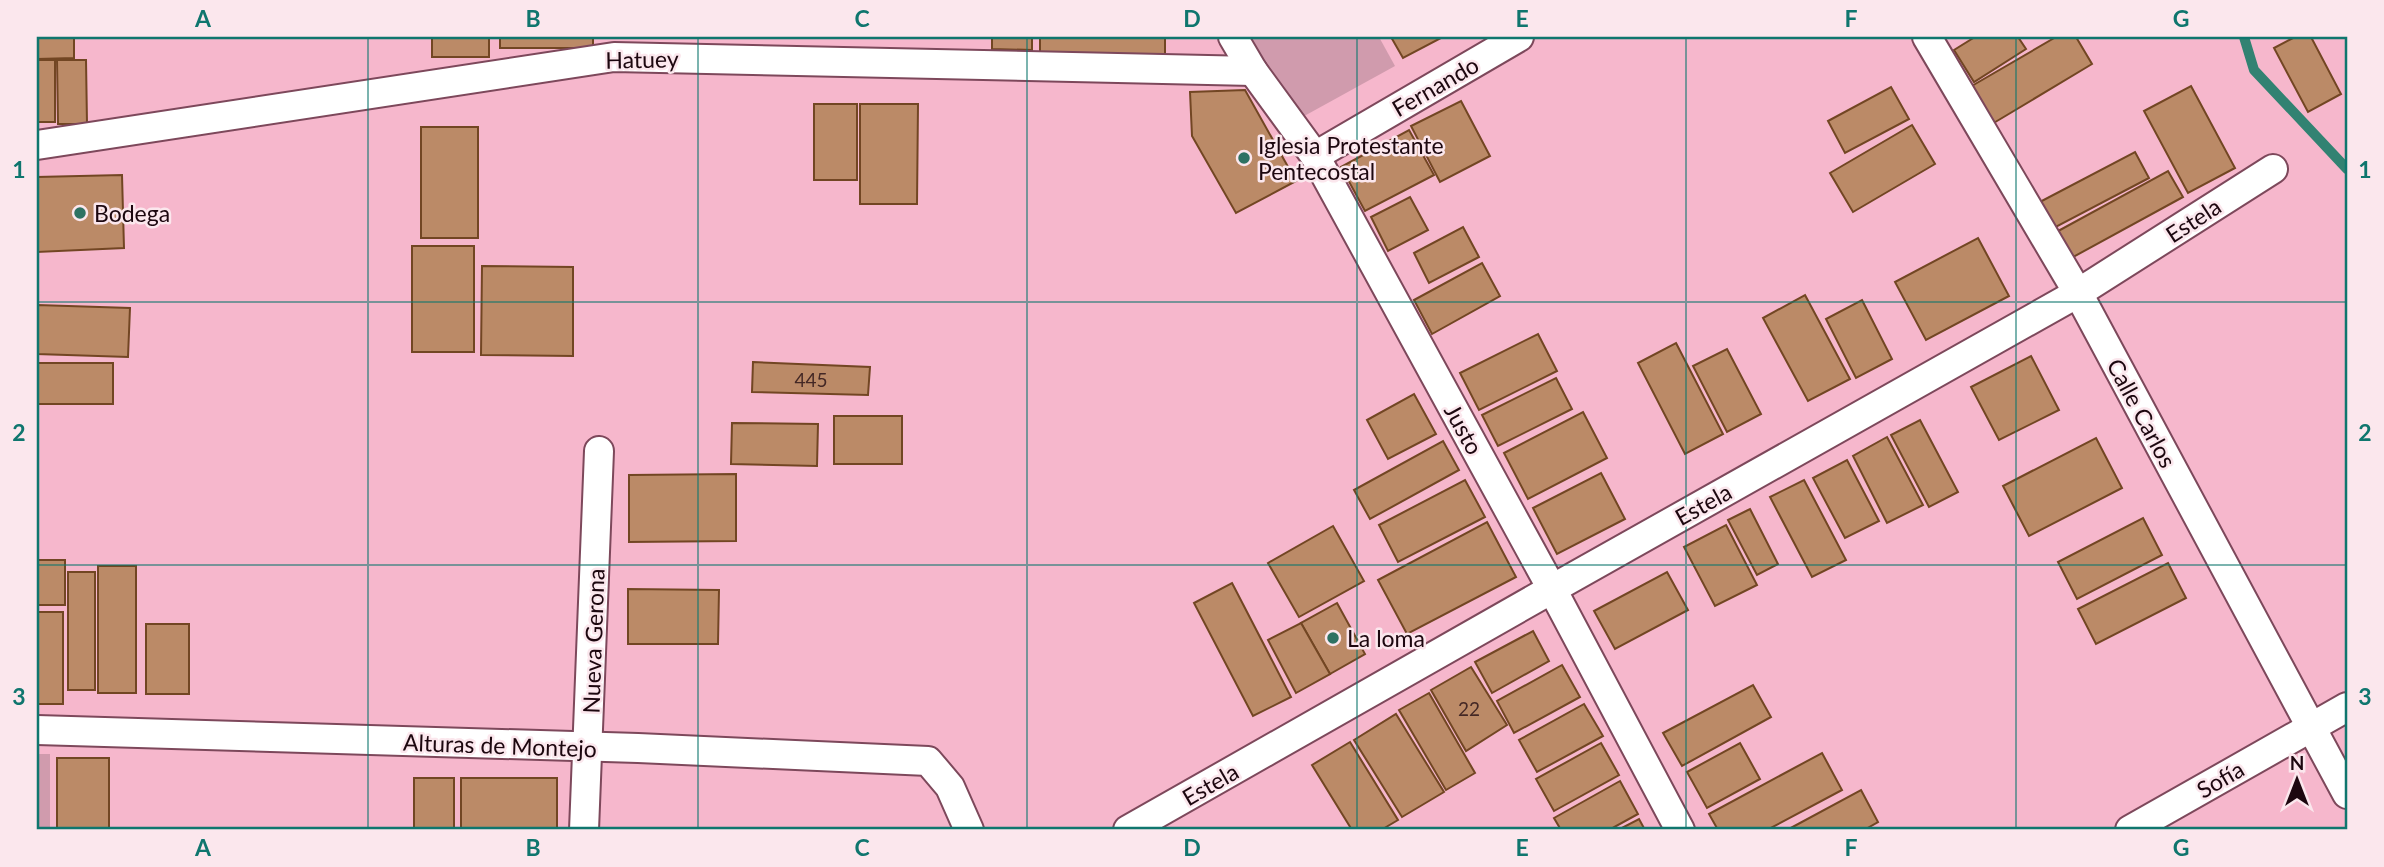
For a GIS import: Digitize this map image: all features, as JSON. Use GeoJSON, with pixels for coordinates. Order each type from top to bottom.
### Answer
{"type":"FeatureCollection","features":[{"type":"Feature","properties":{"kind":"street","name":"Justo"},"geometry":{"type":"LineString","coordinates":[[1233,37],[1253,71],[1315,156],[1552,589],[1679,830]]}},
{"type":"Feature","properties":{"kind":"street","name":"Fernando"},"geometry":{"type":"LineString","coordinates":[[1315,156],[1519,37]]}},
{"type":"Feature","properties":{"kind":"street","name":"Calle Carlos"},"geometry":{"type":"LineString","coordinates":[[1927,37],[2078,293],[2347,794]]}},
{"type":"Feature","properties":{"kind":"street","name":"Hatuey"},"geometry":{"type":"LineString","coordinates":[[37,145],[614,57],[1253,71]]}},
{"type":"Feature","properties":{"kind":"street","name":"Estela"},"geometry":{"type":"LineString","coordinates":[[1128,830],[2078,293],[2273,169]]}},
{"type":"Feature","properties":{"kind":"street","name":"Nueva Gerona"},"geometry":{"type":"LineString","coordinates":[[584,830],[599,451]]}},
{"type":"Feature","properties":{"kind":"street","name":"Sofía"},"geometry":{"type":"LineString","coordinates":[[2130,830],[2347,706]]}},
{"type":"Feature","properties":{"kind":"street","name":"Alturas de Montejo"},"geometry":{"type":"LineString","coordinates":[[37,730],[928,761],[950,787],[969,830]]}},
{"type":"Feature","properties":{"kind":"shaded area"},"geometry":{"type":"Polygon","coordinates":[[[1251,37],[1379,37],[1395,66],[1297,120],[1251,37]]]}},
{"type":"Feature","properties":{"kind":"shaded area"},"geometry":{"type":"Polygon","coordinates":[[[37,754],[50,754],[50,830],[37,830],[37,754]]]}},
{"type":"Feature","properties":{"kind":"building"},"geometry":{"type":"Polygon","coordinates":[[[37,37],[74,37],[74,58],[37,59],[37,37]]]}},
{"type":"Feature","properties":{"kind":"building"},"geometry":{"type":"Polygon","coordinates":[[[432,37],[489,37],[489,57],[432,57],[432,37]]]}},
{"type":"Feature","properties":{"kind":"building"},"geometry":{"type":"Polygon","coordinates":[[[500,37],[593,37],[593,48],[500,48],[500,37]]]}},
{"type":"Feature","properties":{"kind":"building"},"geometry":{"type":"Polygon","coordinates":[[[735,37],[735,38],[645,38],[735,37]]]}},
{"type":"Feature","properties":{"kind":"building"},"geometry":{"type":"Polygon","coordinates":[[[992,37],[1032,37],[1032,50],[992,49],[992,37]]]}},
{"type":"Feature","properties":{"kind":"building"},"geometry":{"type":"Polygon","coordinates":[[[1040,37],[1165,37],[1165,56],[1040,55],[1040,37]]]}},
{"type":"Feature","properties":{"kind":"building"},"geometry":{"type":"Polygon","coordinates":[[[1391,37],[1440,37],[1441,38],[1403,58],[1391,37]]]}},
{"type":"Feature","properties":{"kind":"building"},"geometry":{"type":"Polygon","coordinates":[[[1975,37],[2018,37],[2026,49],[1974,82],[1954,50],[1975,37]]]}},
{"type":"Feature","properties":{"kind":"building"},"geometry":{"type":"Polygon","coordinates":[[[2056,37],[2076,37],[2092,64],[1992,124],[1970,87],[2056,37]]]}},
{"type":"Feature","properties":{"kind":"building"},"geometry":{"type":"Polygon","coordinates":[[[2295,37],[2311,37],[2341,94],[2308,112],[2274,48],[2295,37]]]}},
{"type":"Feature","properties":{"kind":"building"},"geometry":{"type":"Polygon","coordinates":[[[37,60],[55,60],[55,122],[37,122],[37,60]]]}},
{"type":"Feature","properties":{"kind":"building"},"geometry":{"type":"Polygon","coordinates":[[[57,60],[86,60],[87,124],[58,124],[57,60]]]}},
{"type":"Feature","properties":{"kind":"building"},"geometry":{"type":"Polygon","coordinates":[[[2191,86],[2235,168],[2188,193],[2144,111],[2191,86]]]}},
{"type":"Feature","properties":{"kind":"building"},"geometry":{"type":"Polygon","coordinates":[[[1891,87],[1909,119],[1845,153],[1828,121],[1891,87]]]}},
{"type":"Feature","properties":{"kind":"building","name":"Iglesia Protestante Pentecostal"},"geometry":{"type":"Polygon","coordinates":[[[1245,90],[1296,181],[1236,213],[1192,136],[1190,92],[1245,90]]]}},
{"type":"Feature","properties":{"kind":"building"},"geometry":{"type":"Polygon","coordinates":[[[1461,101],[1490,156],[1440,182],[1411,126],[1461,101]]]}},
{"type":"Feature","properties":{"kind":"building"},"geometry":{"type":"Polygon","coordinates":[[[814,104],[857,104],[857,180],[814,180],[814,104]]]}},
{"type":"Feature","properties":{"kind":"building"},"geometry":{"type":"Polygon","coordinates":[[[860,104],[918,104],[917,204],[860,204],[860,104]]]}},
{"type":"Feature","properties":{"kind":"building"},"geometry":{"type":"Polygon","coordinates":[[[1912,125],[1935,164],[1853,212],[1830,173],[1912,125]]]}},
{"type":"Feature","properties":{"kind":"building"},"geometry":{"type":"Polygon","coordinates":[[[421,127],[478,127],[478,238],[421,238],[421,127]]]}},
{"type":"Feature","properties":{"kind":"building"},"geometry":{"type":"Polygon","coordinates":[[[1409,130],[1434,175],[1365,211],[1341,167],[1409,130]]]}},
{"type":"Feature","properties":{"kind":"building"},"geometry":{"type":"Polygon","coordinates":[[[2135,152],[2149,178],[2050,230],[2036,204],[2135,152]]]}},
{"type":"Feature","properties":{"kind":"building"},"geometry":{"type":"Polygon","coordinates":[[[2168,171],[2183,197],[2064,262],[2049,236],[2168,171]]]}},
{"type":"Feature","properties":{"kind":"building","name":"Bodega"},"geometry":{"type":"Polygon","coordinates":[[[122,175],[124,248],[37,252],[37,177],[122,175]]]}},
{"type":"Feature","properties":{"kind":"building"},"geometry":{"type":"Polygon","coordinates":[[[1410,197],[1428,230],[1388,251],[1371,217],[1410,197]]]}},
{"type":"Feature","properties":{"kind":"building"},"geometry":{"type":"Polygon","coordinates":[[[1463,227],[1479,257],[1429,283],[1414,253],[1463,227]]]}},
{"type":"Feature","properties":{"kind":"building"},"geometry":{"type":"Polygon","coordinates":[[[1978,238],[2009,296],[1926,340],[1895,282],[1978,238]]]}},
{"type":"Feature","properties":{"kind":"building"},"geometry":{"type":"Polygon","coordinates":[[[412,246],[474,246],[474,352],[412,352],[412,246]]]}},
{"type":"Feature","properties":{"kind":"building"},"geometry":{"type":"Polygon","coordinates":[[[1482,263],[1500,296],[1432,334],[1414,300],[1482,263]]]}},
{"type":"Feature","properties":{"kind":"building"},"geometry":{"type":"Polygon","coordinates":[[[482,266],[573,267],[573,356],[481,355],[482,266]]]}},
{"type":"Feature","properties":{"kind":"building"},"geometry":{"type":"Polygon","coordinates":[[[1805,295],[1850,379],[1808,401],[1763,318],[1805,295]]]}},
{"type":"Feature","properties":{"kind":"building"},"geometry":{"type":"Polygon","coordinates":[[[1862,300],[1892,359],[1856,378],[1826,319],[1862,300]]]}},
{"type":"Feature","properties":{"kind":"building"},"geometry":{"type":"Polygon","coordinates":[[[37,305],[130,308],[128,357],[37,354],[37,305]]]}},
{"type":"Feature","properties":{"kind":"building"},"geometry":{"type":"Polygon","coordinates":[[[1538,334],[1557,371],[1479,410],[1460,373],[1538,334]]]}},
{"type":"Feature","properties":{"kind":"building"},"geometry":{"type":"Polygon","coordinates":[[[1676,343],[1723,434],[1685,454],[1638,363],[1676,343]]]}},
{"type":"Feature","properties":{"kind":"building"},"geometry":{"type":"Polygon","coordinates":[[[1727,349],[1761,414],[1727,432],[1693,366],[1727,349]]]}},
{"type":"Feature","properties":{"kind":"building"},"geometry":{"type":"Polygon","coordinates":[[[2031,356],[2059,410],[1999,440],[1971,387],[2031,356]]]}},
{"type":"Feature","properties":{"kind":"building"},"geometry":{"type":"Polygon","coordinates":[[[753,362],[870,367],[868,395],[752,392],[753,362]]]}},
{"type":"Feature","properties":{"kind":"building"},"geometry":{"type":"Polygon","coordinates":[[[37,363],[113,363],[113,404],[37,404],[37,363]]]}},
{"type":"Feature","properties":{"kind":"building"},"geometry":{"type":"Polygon","coordinates":[[[1556,378],[1572,409],[1498,446],[1482,415],[1556,378]]]}},
{"type":"Feature","properties":{"kind":"building"},"geometry":{"type":"Polygon","coordinates":[[[1414,394],[1436,434],[1388,459],[1367,420],[1414,394]]]}},
{"type":"Feature","properties":{"kind":"building"},"geometry":{"type":"Polygon","coordinates":[[[1583,412],[1607,458],[1528,499],[1504,453],[1583,412]]]}},
{"type":"Feature","properties":{"kind":"building"},"geometry":{"type":"Polygon","coordinates":[[[834,416],[902,416],[902,464],[834,464],[834,416]]]}},
{"type":"Feature","properties":{"kind":"building"},"geometry":{"type":"Polygon","coordinates":[[[1920,420],[1958,492],[1929,507],[1891,435],[1920,420]]]}},
{"type":"Feature","properties":{"kind":"building"},"geometry":{"type":"Polygon","coordinates":[[[732,423],[818,424],[817,466],[731,464],[732,423]]]}},
{"type":"Feature","properties":{"kind":"building"},"geometry":{"type":"Polygon","coordinates":[[[1887,437],[1923,505],[1887,523],[1853,456],[1887,437]]]}},
{"type":"Feature","properties":{"kind":"building"},"geometry":{"type":"Polygon","coordinates":[[[2096,438],[2122,488],[2029,536],[2003,486],[2096,438]]]}},
{"type":"Feature","properties":{"kind":"building"},"geometry":{"type":"Polygon","coordinates":[[[1443,441],[1459,470],[1370,519],[1354,490],[1443,441]]]}},
{"type":"Feature","properties":{"kind":"building"},"geometry":{"type":"Polygon","coordinates":[[[1847,460],[1879,521],[1845,538],[1813,478],[1847,460]]]}},
{"type":"Feature","properties":{"kind":"building"},"geometry":{"type":"Polygon","coordinates":[[[1601,473],[1625,519],[1557,554],[1533,508],[1601,473]]]}},
{"type":"Feature","properties":{"kind":"building"},"geometry":{"type":"Polygon","coordinates":[[[736,474],[736,541],[629,542],[629,475],[736,474]]]}},
{"type":"Feature","properties":{"kind":"building"},"geometry":{"type":"Polygon","coordinates":[[[1465,480],[1485,517],[1398,562],[1379,525],[1465,480]]]}},
{"type":"Feature","properties":{"kind":"building"},"geometry":{"type":"Polygon","coordinates":[[[1804,480],[1846,560],[1812,577],[1770,497],[1804,480]]]}},
{"type":"Feature","properties":{"kind":"building"},"geometry":{"type":"Polygon","coordinates":[[[1750,509],[1778,564],[1757,575],[1728,520],[1750,509]]]}},
{"type":"Feature","properties":{"kind":"building"},"geometry":{"type":"Polygon","coordinates":[[[2143,518],[2162,555],[2077,599],[2058,562],[2143,518]]]}},
{"type":"Feature","properties":{"kind":"building"},"geometry":{"type":"Polygon","coordinates":[[[1487,522],[1516,577],[1407,634],[1378,580],[1487,522]]]}},
{"type":"Feature","properties":{"kind":"building"},"geometry":{"type":"Polygon","coordinates":[[[1726,525],[1757,585],[1715,606],[1684,547],[1726,525]]]}},
{"type":"Feature","properties":{"kind":"building"},"geometry":{"type":"Polygon","coordinates":[[[1333,526],[1364,581],[1299,617],[1268,563],[1333,526]]]}},
{"type":"Feature","properties":{"kind":"building"},"geometry":{"type":"Polygon","coordinates":[[[37,560],[65,560],[65,605],[37,605],[37,560]]]}},
{"type":"Feature","properties":{"kind":"building"},"geometry":{"type":"Polygon","coordinates":[[[2168,563],[2186,598],[2096,644],[2078,609],[2168,563]]]}},
{"type":"Feature","properties":{"kind":"building"},"geometry":{"type":"Polygon","coordinates":[[[98,566],[136,566],[136,693],[98,693],[98,566]]]}},
{"type":"Feature","properties":{"kind":"building"},"geometry":{"type":"Polygon","coordinates":[[[68,572],[95,572],[95,690],[68,690],[68,572]]]}},
{"type":"Feature","properties":{"kind":"building"},"geometry":{"type":"Polygon","coordinates":[[[1667,572],[1688,610],[1615,649],[1594,611],[1667,572]]]}},
{"type":"Feature","properties":{"kind":"building"},"geometry":{"type":"Polygon","coordinates":[[[1232,583],[1291,697],[1253,716],[1194,603],[1232,583]]]}},
{"type":"Feature","properties":{"kind":"building"},"geometry":{"type":"Polygon","coordinates":[[[628,589],[719,590],[718,644],[628,644],[628,589]]]}},
{"type":"Feature","properties":{"kind":"building","name":"La loma"},"geometry":{"type":"Polygon","coordinates":[[[1337,603],[1365,654],[1330,674],[1301,623],[1337,603]]]}},
{"type":"Feature","properties":{"kind":"building"},"geometry":{"type":"Polygon","coordinates":[[[37,612],[63,612],[63,704],[37,704],[37,612]]]}},
{"type":"Feature","properties":{"kind":"building"},"geometry":{"type":"Polygon","coordinates":[[[1301,623],[1330,674],[1296,693],[1268,640],[1301,623]]]}},
{"type":"Feature","properties":{"kind":"building"},"geometry":{"type":"Polygon","coordinates":[[[146,624],[189,624],[189,694],[146,694],[146,624]]]}},
{"type":"Feature","properties":{"kind":"building"},"geometry":{"type":"Polygon","coordinates":[[[1533,631],[1549,661],[1492,693],[1475,662],[1533,631]]]}},
{"type":"Feature","properties":{"kind":"building"},"geometry":{"type":"Polygon","coordinates":[[[1562,665],[1580,697],[1514,733],[1497,701],[1562,665]]]}},
{"type":"Feature","properties":{"kind":"building"},"geometry":{"type":"Polygon","coordinates":[[[1471,667],[1507,725],[1466,751],[1431,690],[1471,667]]]}},
{"type":"Feature","properties":{"kind":"building"},"geometry":{"type":"Polygon","coordinates":[[[1753,685],[1771,717],[1682,766],[1663,733],[1753,685]]]}},
{"type":"Feature","properties":{"kind":"building"},"geometry":{"type":"Polygon","coordinates":[[[1429,693],[1475,773],[1446,790],[1399,710],[1429,693]]]}},
{"type":"Feature","properties":{"kind":"building"},"geometry":{"type":"Polygon","coordinates":[[[1584,704],[1603,736],[1537,772],[1519,740],[1584,704]]]}},
{"type":"Feature","properties":{"kind":"building"},"geometry":{"type":"Polygon","coordinates":[[[1396,714],[1444,792],[1402,817],[1354,740],[1396,714]]]}},
{"type":"Feature","properties":{"kind":"building"},"geometry":{"type":"Polygon","coordinates":[[[1350,742],[1398,820],[1381,830],[1352,830],[1312,765],[1350,742]]]}},
{"type":"Feature","properties":{"kind":"building"},"geometry":{"type":"Polygon","coordinates":[[[1601,743],[1619,775],[1554,811],[1536,779],[1601,743]]]}},
{"type":"Feature","properties":{"kind":"building"},"geometry":{"type":"Polygon","coordinates":[[[1740,743],[1760,779],[1707,808],[1687,772],[1740,743]]]}},
{"type":"Feature","properties":{"kind":"building"},"geometry":{"type":"Polygon","coordinates":[[[1822,753],[1842,790],[1767,830],[1718,830],[1709,814],[1822,753]]]}},
{"type":"Feature","properties":{"kind":"building"},"geometry":{"type":"Polygon","coordinates":[[[57,758],[109,758],[109,830],[57,830],[57,758]]]}},
{"type":"Feature","properties":{"kind":"building"},"geometry":{"type":"Polygon","coordinates":[[[414,778],[454,778],[454,830],[414,830],[414,778]]]}},
{"type":"Feature","properties":{"kind":"building"},"geometry":{"type":"Polygon","coordinates":[[[461,778],[557,778],[557,830],[461,830],[461,778]]]}},
{"type":"Feature","properties":{"kind":"building"},"geometry":{"type":"Polygon","coordinates":[[[1620,781],[1638,814],[1609,830],[1561,830],[1554,818],[1620,781]]]}},
{"type":"Feature","properties":{"kind":"building"},"geometry":{"type":"Polygon","coordinates":[[[1861,790],[1878,822],[1864,830],[1787,830],[1861,790]]]}},
{"type":"Feature","properties":{"kind":"building"},"geometry":{"type":"Polygon","coordinates":[[[1639,819],[1645,830],[1618,830],[1639,819]]]}},
{"type":"Feature","properties":{"kind":"waterway"},"geometry":{"type":"LineString","coordinates":[[2244,37],[2254,70],[2347,169]]}},
{"type":"Feature","properties":{"kind":"place","name":"Iglesia Protestante Pentecostal"},"geometry":{"type":"Point","coordinates":[1244,158]}},
{"type":"Feature","properties":{"kind":"place","name":"Bodega"},"geometry":{"type":"Point","coordinates":[80,213]}},
{"type":"Feature","properties":{"kind":"place","name":"La loma"},"geometry":{"type":"Point","coordinates":[1333,638]}}]}
